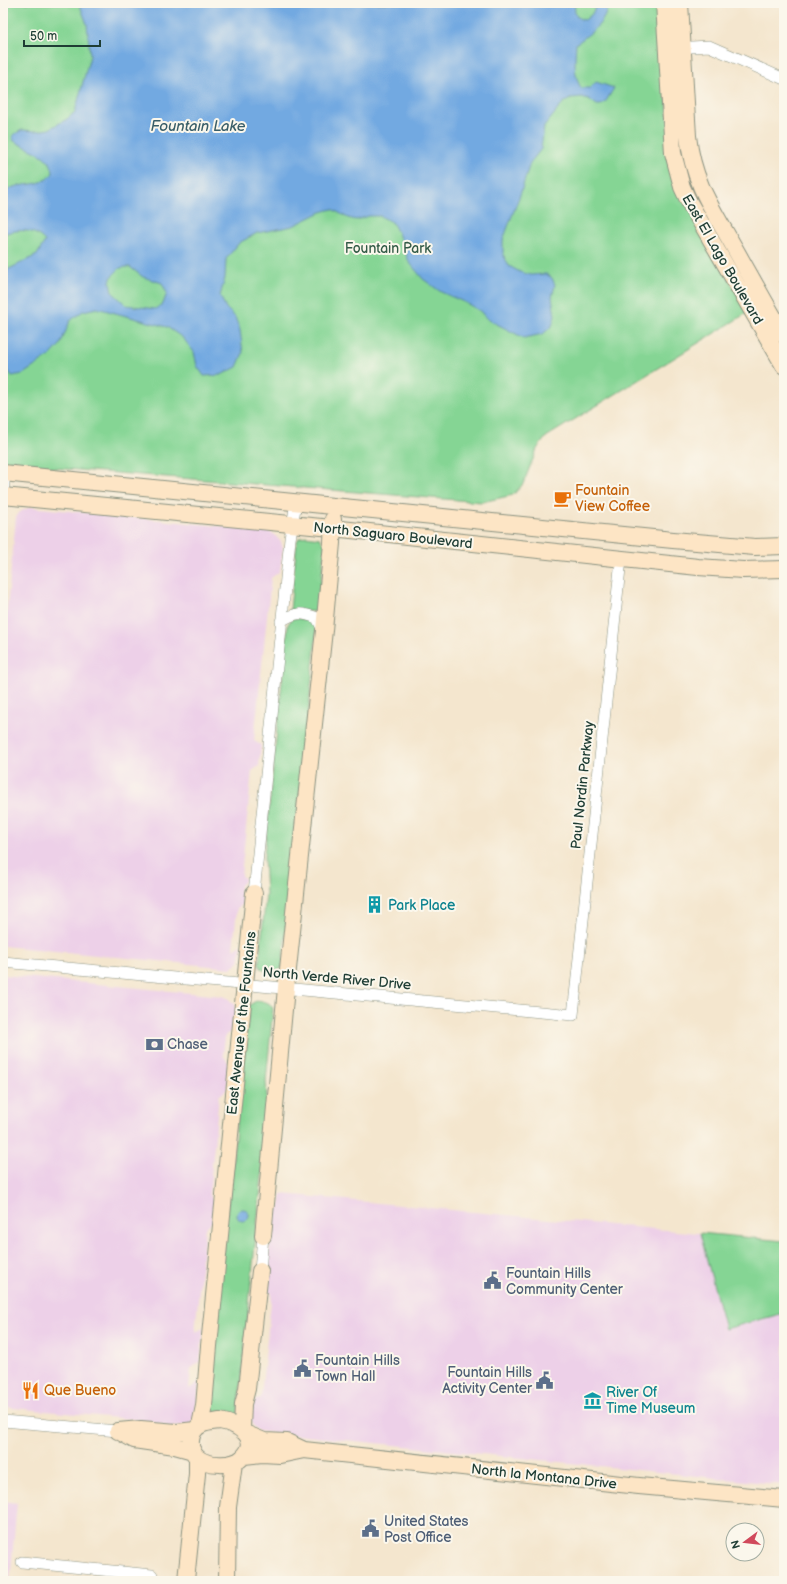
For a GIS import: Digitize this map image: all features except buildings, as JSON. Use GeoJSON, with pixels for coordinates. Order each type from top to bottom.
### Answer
{"type":"FeatureCollection","features":[{"type":"Feature","properties":{"kind":"street","name":"East El Lago Boulevard"},"geometry":{"type":"LineString","coordinates":[[664,3],[675,48],[690,155],[700,186],[717,218],[784,366]]}},
{"type":"Feature","properties":{"kind":"street","name":"East El Lago Boulevard"},"geometry":{"type":"LineString","coordinates":[[680,3],[675,48],[674,153],[682,187],[689,202],[750,292],[784,335]]}},
{"type":"Feature","properties":{"kind":"street"},"geometry":{"type":"LineString","coordinates":[[675,48],[709,46],[784,79]]}},
{"type":"Feature","properties":{"kind":"street"},"geometry":{"type":"LineString","coordinates":[[3,492],[4,473]]}},
{"type":"Feature","properties":{"kind":"street","name":"North Saguaro Boulevard"},"geometry":{"type":"LineString","coordinates":[[4,473],[673,540],[755,547],[784,546]]}},
{"type":"Feature","properties":{"kind":"street","name":"North Saguaro Boulevard"},"geometry":{"type":"LineString","coordinates":[[3,496],[332,528],[724,569],[784,569]]}},
{"type":"Feature","properties":{"kind":"street","name":"East Avenue of the Fountains"},"geometry":{"type":"LineString","coordinates":[[198,1428],[204,1406],[209,1338],[244,984],[296,502]]}},
{"type":"Feature","properties":{"kind":"street"},"geometry":{"type":"LineString","coordinates":[[227,1581],[228,1507],[239,1460],[247,1452],[249,1444],[244,1432],[243,1404],[247,1389],[260,1271],[286,988],[324,630],[334,506]]}},
{"type":"Feature","properties":{"kind":"street"},"geometry":{"type":"LineString","coordinates":[[621,559],[622,550],[625,546],[647,546],[673,540]]}},
{"type":"Feature","properties":{"kind":"street","name":"Paul Nordin Parkway"},"geometry":{"type":"LineString","coordinates":[[573,1015],[621,559]]}},
{"type":"Feature","properties":{"kind":"street"},"geometry":{"type":"LineString","coordinates":[[282,621],[296,613],[306,614],[317,618],[324,630]]}},
{"type":"Feature","properties":{"kind":"street","name":"North Verde River Drive"},"geometry":{"type":"LineString","coordinates":[[3,962],[573,1015]]}},
{"type":"Feature","properties":{"kind":"street"},"geometry":{"type":"LineString","coordinates":[[3,1421],[118,1431],[141,1429],[177,1432],[198,1428],[220,1421],[230,1423],[244,1432],[264,1441],[287,1442],[304,1450]]}},
{"type":"Feature","properties":{"kind":"street"},"geometry":{"type":"LineString","coordinates":[[186,1580],[197,1474],[195,1454],[191,1440],[192,1433],[198,1428]]}},
{"type":"Feature","properties":{"kind":"street"},"geometry":{"type":"LineString","coordinates":[[118,1431],[134,1440],[175,1446],[195,1454],[207,1461],[219,1464],[262,1454],[280,1456],[304,1450]]}},
{"type":"Feature","properties":{"kind":"street","name":"North la Montana Drive"},"geometry":{"type":"LineString","coordinates":[[304,1450],[639,1486],[784,1498]]}},
{"type":"Feature","properties":{"kind":"street"},"geometry":{"type":"LineString","coordinates":[[22,1562],[152,1576]]}},
{"type":"Feature","properties":{"kind":"street"},"geometry":{"type":"LineString","coordinates":[[90,1581],[92,1570]]}},
{"type":"Feature","properties":{"kind":"shaded area"},"geometry":{"type":"Polygon","coordinates":[[[30,507],[267,531],[274,534],[281,542],[283,548],[280,571],[271,578],[254,741],[261,745],[259,766],[252,771],[241,876],[246,879],[240,885],[239,893],[243,896],[242,905],[237,908],[233,949],[242,945],[239,962],[231,968],[3,946],[3,650],[16,517],[20,512],[30,507]]]}},
{"type":"Feature","properties":{"kind":"shaded area"},"geometry":{"type":"Polygon","coordinates":[[[3,975],[222,996],[228,998],[234,1005],[236,1010],[234,1028],[225,1037],[223,1055],[229,1064],[227,1089],[219,1096],[209,1195],[215,1203],[213,1221],[205,1228],[195,1332],[204,1328],[200,1361],[191,1369],[189,1389],[200,1381],[194,1421],[189,1425],[171,1427],[151,1421],[3,1407],[3,975]]]}},
{"type":"Feature","properties":{"kind":"shaded area"},"geometry":{"type":"Polygon","coordinates":[[[282,1194],[784,1241],[784,1485],[258,1431],[250,1419],[252,1403],[261,1397],[272,1292],[265,1294],[273,1211],[280,1205],[282,1194]]]}},
{"type":"Feature","properties":{"kind":"shaded area"},"geometry":{"type":"Polygon","coordinates":[[[3,1501],[17,1503],[10,1581],[3,1581],[3,1501]]]}},
{"type":"Feature","properties":{"kind":"green space","name":"Fountain Park"},"geometry":{"type":"Polygon","coordinates":[[[3,3],[660,3],[672,170],[747,313],[546,437],[537,449],[523,484],[513,495],[482,502],[3,464],[3,3]]]}},
{"type":"Feature","properties":{"kind":"green space"},"geometry":{"type":"Polygon","coordinates":[[[306,536],[320,538],[325,545],[318,612],[290,610],[297,541],[299,538],[306,536]]]}},
{"type":"Feature","properties":{"kind":"green space"},"geometry":{"type":"Polygon","coordinates":[[[293,618],[313,620],[317,628],[282,968],[274,973],[264,971],[259,963],[266,894],[264,857],[288,624],[293,618]]]}},
{"type":"Feature","properties":{"kind":"green space"},"geometry":{"type":"Polygon","coordinates":[[[256,1001],[268,1003],[273,1009],[266,1081],[268,1117],[238,1411],[239,1420],[205,1417],[249,1007],[256,1001]]]}},
{"type":"Feature","properties":{"kind":"green space"},"geometry":{"type":"Polygon","coordinates":[[[700,1233],[784,1241],[784,1313],[725,1329],[700,1233]]]}},
{"type":"Feature","properties":{"kind":"water","name":"Fountain Lake"},"geometry":{"type":"Polygon","coordinates":[[[79,3],[575,3],[577,17],[585,20],[592,14],[597,3],[607,3],[605,16],[592,31],[576,44],[575,67],[578,83],[581,88],[590,88],[596,82],[614,88],[606,101],[601,105],[597,105],[589,99],[581,97],[572,98],[563,103],[544,127],[541,149],[530,163],[503,240],[503,254],[509,266],[520,272],[531,275],[546,274],[552,278],[555,285],[552,297],[555,316],[552,326],[543,334],[524,338],[487,319],[480,311],[441,292],[423,279],[409,262],[398,233],[392,222],[380,216],[369,216],[356,220],[348,218],[332,209],[321,212],[293,226],[257,233],[239,243],[226,259],[225,278],[220,296],[226,308],[235,317],[240,330],[243,353],[237,367],[221,375],[204,376],[197,366],[194,352],[183,338],[167,327],[97,308],[83,311],[70,321],[60,345],[50,356],[23,374],[12,376],[3,363],[3,272],[37,255],[45,241],[36,234],[26,231],[15,231],[3,234],[3,193],[15,186],[41,182],[53,173],[52,166],[43,156],[13,140],[13,135],[22,130],[36,131],[49,129],[67,119],[75,112],[90,56],[87,24],[79,3]],[[130,267],[120,268],[112,276],[110,282],[112,292],[126,305],[155,309],[163,304],[167,293],[162,283],[143,277],[130,267]]]}},
{"type":"Feature","properties":{"kind":"water"},"geometry":{"type":"Polygon","coordinates":[[[243,1209],[247,1211],[249,1215],[247,1219],[243,1221],[239,1219],[237,1215],[239,1211],[243,1209]]]}},
{"type":"Feature","properties":{"kind":"place","name":"Fountain View Coffee"},"geometry":{"type":"Point","coordinates":[562,498]}},
{"type":"Feature","properties":{"kind":"place","name":"Park Place"},"geometry":{"type":"Point","coordinates":[375,905]}},
{"type":"Feature","properties":{"kind":"place","name":"Chase"},"geometry":{"type":"Point","coordinates":[154,1044]}},
{"type":"Feature","properties":{"kind":"place","name":"Fountain Hills Community Center"},"geometry":{"type":"Point","coordinates":[493,1281]}},
{"type":"Feature","properties":{"kind":"place","name":"Fountain Hills Town Hall"},"geometry":{"type":"Point","coordinates":[302,1368]}},
{"type":"Feature","properties":{"kind":"place","name":"Fountain Hills Activity Center"},"geometry":{"type":"Point","coordinates":[545,1380]}},
{"type":"Feature","properties":{"kind":"place","name":"Que Bueno"},"geometry":{"type":"Point","coordinates":[31,1390]}},
{"type":"Feature","properties":{"kind":"place","name":"River Of Time Museum"},"geometry":{"type":"Point","coordinates":[593,1400]}},
{"type":"Feature","properties":{"kind":"place","name":"United States Post Office"},"geometry":{"type":"Point","coordinates":[371,1529]}}]}
